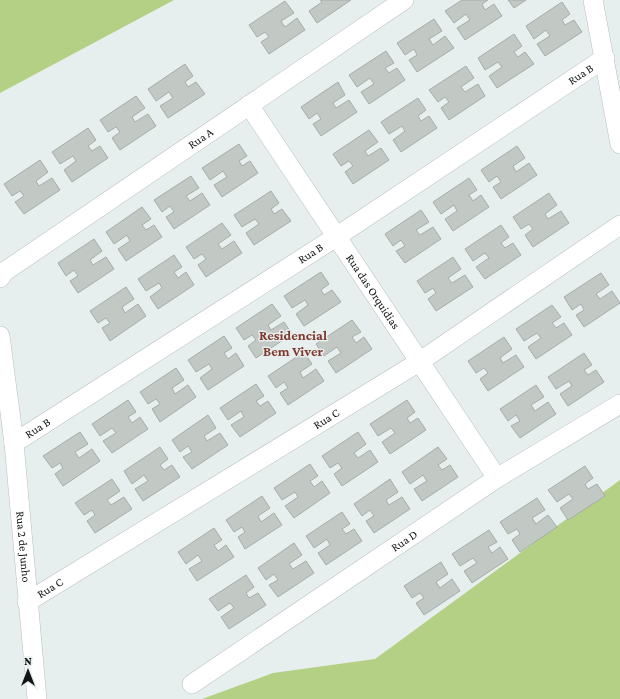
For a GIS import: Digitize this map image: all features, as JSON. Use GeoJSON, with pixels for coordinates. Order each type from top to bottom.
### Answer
{"type":"FeatureCollection","features":[{"type":"Feature","properties":{"kind":"street","name":"Rua A"},"geometry":{"type":"LineString","coordinates":[[0,278],[4,272],[404,0]]}},
{"type":"Feature","properties":{"kind":"street"},"geometry":{"type":"LineString","coordinates":[[593,0],[604,58],[617,109],[620,144]]}},
{"type":"Feature","properties":{"kind":"street","name":"Rua B"},"geometry":{"type":"LineString","coordinates":[[14,443],[336,237],[604,58]]}},
{"type":"Feature","properties":{"kind":"street","name":"Rua das Orquidias"},"geometry":{"type":"LineString","coordinates":[[249,105],[497,478]]}},
{"type":"Feature","properties":{"kind":"street","name":"Rua C"},"geometry":{"type":"LineString","coordinates":[[27,602],[419,362],[620,225]]}},
{"type":"Feature","properties":{"kind":"street","name":"Rua 2 de Junho"},"geometry":{"type":"LineString","coordinates":[[0,336],[14,443],[27,602],[37,699]]}},
{"type":"Feature","properties":{"kind":"street","name":"Rua D"},"geometry":{"type":"LineString","coordinates":[[192,684],[497,478],[620,404]]}},
{"type":"Feature","properties":{"kind":"green space"},"geometry":{"type":"Polygon","coordinates":[[[0,0],[174,0],[0,93],[0,0]]]}},
{"type":"Feature","properties":{"kind":"green space"},"geometry":{"type":"Polygon","coordinates":[[[620,480],[620,699],[202,699],[273,673],[375,659],[620,480]]]}},
{"type":"Feature","properties":{"kind":"building"},"geometry":{"type":"Polygon","coordinates":[[[320,0],[351,0],[317,23],[309,11],[322,2],[320,0]]]}},
{"type":"Feature","properties":{"kind":"building"},"geometry":{"type":"Polygon","coordinates":[[[462,0],[488,0],[482,4],[485,10],[494,4],[502,16],[465,40],[457,28],[470,20],[466,14],[454,23],[445,11],[462,0]]]}},
{"type":"Feature","properties":{"kind":"building"},"geometry":{"type":"Polygon","coordinates":[[[508,0],[526,0],[514,8],[508,0]]]}},
{"type":"Feature","properties":{"kind":"building"},"geometry":{"type":"Polygon","coordinates":[[[285,1],[294,13],[281,21],[285,27],[297,18],[305,30],[269,54],[261,42],[269,37],[265,32],[257,37],[249,25],[285,1]]]}},
{"type":"Feature","properties":{"kind":"building"},"geometry":{"type":"Polygon","coordinates":[[[562,2],[570,14],[562,20],[565,25],[574,20],[582,32],[545,56],[537,44],[550,36],[546,30],[534,39],[526,26],[562,2]]]}},
{"type":"Feature","properties":{"kind":"building"},"geometry":{"type":"Polygon","coordinates":[[[434,19],[442,31],[429,39],[433,45],[445,36],[454,48],[417,72],[409,60],[417,55],[414,49],[405,55],[397,43],[434,19]]]}},
{"type":"Feature","properties":{"kind":"building"},"geometry":{"type":"Polygon","coordinates":[[[514,34],[522,46],[514,52],[518,57],[525,52],[534,64],[497,88],[489,76],[502,67],[498,62],[485,70],[478,58],[514,34]]]}},
{"type":"Feature","properties":{"kind":"building"},"geometry":{"type":"Polygon","coordinates":[[[386,51],[394,63],[385,68],[389,73],[397,68],[405,80],[369,104],[361,92],[374,84],[370,78],[357,87],[349,75],[386,51]]]}},
{"type":"Feature","properties":{"kind":"building"},"geometry":{"type":"Polygon","coordinates":[[[185,64],[193,76],[185,82],[188,87],[196,82],[205,94],[168,118],[160,106],[173,98],[169,92],[156,101],[148,89],[185,64]]]}},
{"type":"Feature","properties":{"kind":"building"},"geometry":{"type":"Polygon","coordinates":[[[466,66],[474,78],[461,87],[465,92],[478,84],[485,96],[449,120],[441,108],[449,102],[445,97],[438,102],[429,90],[466,66]]]}},
{"type":"Feature","properties":{"kind":"building"},"geometry":{"type":"Polygon","coordinates":[[[338,82],[345,95],[333,103],[336,108],[349,100],[357,112],[321,136],[313,124],[321,119],[317,113],[309,119],[301,107],[338,82]]]}},
{"type":"Feature","properties":{"kind":"building"},"geometry":{"type":"Polygon","coordinates":[[[136,96],[145,108],[132,117],[135,122],[148,114],[156,126],[120,150],[112,138],[120,132],[116,127],[108,132],[100,120],[136,96]]]}},
{"type":"Feature","properties":{"kind":"building"},"geometry":{"type":"Polygon","coordinates":[[[418,98],[426,110],[418,116],[421,121],[429,116],[437,128],[401,152],[393,140],[405,131],[402,126],[389,134],[381,122],[418,98]]]}},
{"type":"Feature","properties":{"kind":"building"},"geometry":{"type":"Polygon","coordinates":[[[88,128],[96,140],[88,146],[92,151],[100,146],[108,158],[72,182],[64,170],[76,161],[73,156],[60,164],[52,152],[88,128]]]}},
{"type":"Feature","properties":{"kind":"building"},"geometry":{"type":"Polygon","coordinates":[[[369,130],[378,142],[365,151],[368,156],[381,148],[389,160],[353,184],[345,172],[353,166],[349,161],[341,166],[333,154],[369,130]]]}},
{"type":"Feature","properties":{"kind":"building"},"geometry":{"type":"Polygon","coordinates":[[[239,144],[247,156],[239,161],[242,166],[250,161],[258,173],[222,197],[214,185],[227,177],[223,171],[210,180],[202,168],[239,144]]]}},
{"type":"Feature","properties":{"kind":"building"},"geometry":{"type":"Polygon","coordinates":[[[517,146],[525,158],[513,166],[516,172],[529,163],[537,175],[501,199],[493,187],[501,182],[497,176],[489,182],[481,170],[517,146]]]}},
{"type":"Feature","properties":{"kind":"building"},"geometry":{"type":"Polygon","coordinates":[[[40,160],[48,172],[36,181],[39,186],[52,178],[60,190],[24,214],[15,202],[24,196],[20,191],[12,196],[4,184],[40,160]]]}},
{"type":"Feature","properties":{"kind":"building"},"geometry":{"type":"Polygon","coordinates":[[[191,176],[199,188],[186,196],[190,201],[202,193],[210,205],[174,229],[166,217],[174,212],[170,206],[162,212],[154,200],[191,176]]]}},
{"type":"Feature","properties":{"kind":"building"},"geometry":{"type":"Polygon","coordinates":[[[469,178],[477,190],[469,195],[473,201],[481,195],[489,207],[453,231],[445,219],[457,211],[454,205],[441,214],[433,202],[469,178]]]}},
{"type":"Feature","properties":{"kind":"building"},"geometry":{"type":"Polygon","coordinates":[[[271,191],[279,203],[271,209],[274,214],[282,209],[291,221],[254,245],[246,233],[259,224],[255,219],[242,227],[234,215],[271,191]]]}},
{"type":"Feature","properties":{"kind":"building"},"geometry":{"type":"Polygon","coordinates":[[[549,193],[557,205],[545,214],[548,219],[561,211],[569,223],[533,247],[525,235],[533,229],[529,224],[521,229],[513,217],[549,193]]]}},
{"type":"Feature","properties":{"kind":"building"},"geometry":{"type":"Polygon","coordinates":[[[142,207],[151,219],[142,225],[146,230],[154,225],[162,237],[126,261],[118,249],[130,241],[127,235],[114,244],[106,232],[142,207]]]}},
{"type":"Feature","properties":{"kind":"building"},"geometry":{"type":"Polygon","coordinates":[[[421,210],[429,222],[416,230],[420,235],[433,227],[441,239],[405,263],[396,251],[405,246],[401,240],[393,246],[385,234],[421,210]]]}},
{"type":"Feature","properties":{"kind":"building"},"geometry":{"type":"Polygon","coordinates":[[[222,223],[231,235],[218,244],[222,249],[234,241],[242,253],[206,277],[198,265],[206,259],[202,254],[194,259],[186,247],[222,223]]]}},
{"type":"Feature","properties":{"kind":"building"},"geometry":{"type":"Polygon","coordinates":[[[501,225],[509,237],[501,243],[505,248],[513,243],[521,255],[485,279],[476,267],[489,258],[485,253],[473,261],[465,249],[501,225]]]}},
{"type":"Feature","properties":{"kind":"building"},"geometry":{"type":"Polygon","coordinates":[[[94,239],[102,251],[90,260],[93,265],[106,257],[114,269],[78,293],[70,281],[78,276],[74,270],[66,276],[58,263],[94,239]]]}},
{"type":"Feature","properties":{"kind":"building"},"geometry":{"type":"Polygon","coordinates":[[[174,255],[182,267],[174,272],[178,278],[186,272],[194,285],[158,309],[150,297],[162,288],[159,283],[146,291],[138,279],[174,255]]]}},
{"type":"Feature","properties":{"kind":"building"},"geometry":{"type":"Polygon","coordinates":[[[453,257],[461,269],[448,278],[452,283],[465,275],[473,287],[436,311],[428,299],[436,293],[433,288],[425,293],[417,281],[453,257]]]}},
{"type":"Feature","properties":{"kind":"building"},"geometry":{"type":"Polygon","coordinates":[[[321,272],[329,284],[321,290],[324,295],[332,290],[341,302],[304,326],[296,314],[308,305],[305,300],[292,308],[284,296],[321,272]]]}},
{"type":"Feature","properties":{"kind":"building"},"geometry":{"type":"Polygon","coordinates":[[[601,273],[609,285],[596,294],[600,299],[612,291],[620,303],[584,327],[576,315],[584,310],[581,304],[572,310],[564,297],[601,273]]]}},
{"type":"Feature","properties":{"kind":"building"},"geometry":{"type":"Polygon","coordinates":[[[126,287],[134,299],[122,307],[125,313],[138,304],[146,316],[110,341],[102,328],[110,323],[106,318],[98,323],[90,311],[126,287]]]}},
{"type":"Feature","properties":{"kind":"building"},"geometry":{"type":"Polygon","coordinates":[[[272,304],[281,316],[268,325],[271,330],[284,322],[292,334],[256,358],[248,346],[256,340],[252,335],[244,340],[236,328],[272,304]]]}},
{"type":"Feature","properties":{"kind":"building"},"geometry":{"type":"Polygon","coordinates":[[[552,305],[561,317],[552,323],[556,328],[564,323],[572,335],[536,359],[528,347],[541,338],[537,333],[524,341],[516,329],[552,305]]]}},
{"type":"Feature","properties":{"kind":"building"},"geometry":{"type":"Polygon","coordinates":[[[352,320],[361,332],[352,337],[356,343],[364,337],[372,349],[336,373],[328,361],[341,353],[337,347],[324,356],[316,344],[352,320]]]}},
{"type":"Feature","properties":{"kind":"building"},"geometry":{"type":"Polygon","coordinates":[[[224,336],[232,348],[224,353],[228,359],[236,353],[244,366],[208,390],[200,378],[212,369],[209,364],[196,372],[188,360],[224,336]]]}},
{"type":"Feature","properties":{"kind":"building"},"geometry":{"type":"Polygon","coordinates":[[[504,337],[512,349],[500,358],[503,363],[516,355],[524,367],[488,391],[480,379],[488,373],[484,368],[476,373],[468,361],[504,337]]]}},
{"type":"Feature","properties":{"kind":"building"},"geometry":{"type":"Polygon","coordinates":[[[304,352],[312,364],[300,372],[303,378],[316,369],[324,381],[288,405],[280,393],[288,388],[284,382],[276,388],[268,376],[304,352]]]}},
{"type":"Feature","properties":{"kind":"building"},"geometry":{"type":"Polygon","coordinates":[[[584,353],[592,365],[584,370],[588,375],[596,370],[604,382],[568,406],[560,394],[572,386],[569,381],[556,389],[548,377],[584,353]]]}},
{"type":"Feature","properties":{"kind":"building"},"geometry":{"type":"Polygon","coordinates":[[[176,368],[184,380],[172,388],[175,394],[188,385],[196,397],[160,422],[152,409],[160,404],[156,399],[148,404],[140,392],[176,368]]]}},
{"type":"Feature","properties":{"kind":"building"},"geometry":{"type":"Polygon","coordinates":[[[256,384],[264,396],[256,401],[260,406],[268,401],[276,413],[240,437],[231,425],[244,417],[241,411],[228,420],[220,408],[256,384]]]}},
{"type":"Feature","properties":{"kind":"building"},"geometry":{"type":"Polygon","coordinates":[[[536,385],[544,397],[531,405],[535,411],[548,402],[556,414],[520,438],[511,426],[520,421],[516,415],[508,421],[500,409],[536,385]]]}},
{"type":"Feature","properties":{"kind":"building"},"geometry":{"type":"Polygon","coordinates":[[[128,400],[136,412],[128,417],[132,423],[140,417],[148,429],[112,453],[103,441],[116,433],[112,428],[100,436],[92,424],[128,400]]]}},
{"type":"Feature","properties":{"kind":"building"},"geometry":{"type":"Polygon","coordinates":[[[407,400],[415,412],[407,418],[410,423],[418,418],[426,430],[390,454],[382,442],[395,433],[391,428],[378,436],[370,424],[407,400]]]}},
{"type":"Feature","properties":{"kind":"building"},"geometry":{"type":"Polygon","coordinates":[[[208,415],[216,428],[204,436],[207,441],[220,433],[228,445],[192,469],[183,457],[192,452],[188,446],[180,452],[172,440],[208,415]]]}},
{"type":"Feature","properties":{"kind":"building"},"geometry":{"type":"Polygon","coordinates":[[[80,432],[88,444],[75,452],[79,458],[92,449],[100,461],[63,486],[55,474],[63,468],[60,463],[52,468],[43,456],[80,432]]]}},
{"type":"Feature","properties":{"kind":"building"},"geometry":{"type":"Polygon","coordinates":[[[358,432],[366,444],[354,453],[358,458],[370,450],[378,462],[342,486],[334,474],[342,468],[338,463],[330,468],[322,456],[358,432]]]}},
{"type":"Feature","properties":{"kind":"building"},"geometry":{"type":"Polygon","coordinates":[[[160,447],[168,459],[160,465],[164,470],[172,465],[180,477],[143,501],[135,489],[148,481],[144,475],[132,484],[124,471],[160,447]]]}},
{"type":"Feature","properties":{"kind":"building"},"geometry":{"type":"Polygon","coordinates":[[[438,447],[447,459],[438,465],[442,470],[450,465],[458,477],[422,501],[414,489],[427,481],[423,475],[410,484],[402,472],[438,447]]]}},
{"type":"Feature","properties":{"kind":"building"},"geometry":{"type":"Polygon","coordinates":[[[310,464],[318,476],[310,481],[314,487],[322,481],[330,493],[294,518],[285,506],[298,497],[295,492],[282,500],[274,488],[310,464]]]}},
{"type":"Feature","properties":{"kind":"building"},"geometry":{"type":"Polygon","coordinates":[[[585,466],[593,478],[585,484],[588,489],[597,484],[605,496],[568,520],[560,508],[573,499],[569,494],[557,502],[548,490],[585,466]]]}},
{"type":"Feature","properties":{"kind":"building"},"geometry":{"type":"Polygon","coordinates":[[[112,479],[120,491],[107,500],[111,505],[124,497],[132,509],[95,533],[87,521],[95,515],[92,510],[84,515],[75,503],[112,479]]]}},
{"type":"Feature","properties":{"kind":"building"},"geometry":{"type":"Polygon","coordinates":[[[390,479],[398,492],[386,500],[389,505],[402,497],[410,509],[374,533],[366,521],[374,516],[370,510],[362,516],[354,504],[390,479]]]}},
{"type":"Feature","properties":{"kind":"building"},"geometry":{"type":"Polygon","coordinates":[[[262,496],[270,508],[258,516],[261,522],[274,513],[282,525],[245,549],[238,537],[245,532],[242,527],[234,532],[226,520],[262,496]]]}},
{"type":"Feature","properties":{"kind":"building"},"geometry":{"type":"Polygon","coordinates":[[[537,498],[545,510],[532,518],[536,524],[548,515],[557,527],[520,552],[512,540],[520,534],[517,529],[508,534],[500,522],[537,498]]]}},
{"type":"Feature","properties":{"kind":"building"},"geometry":{"type":"Polygon","coordinates":[[[342,512],[350,524],[342,529],[346,534],[354,529],[362,541],[326,565],[318,553],[330,545],[327,539],[314,548],[306,536],[342,512]]]}},
{"type":"Feature","properties":{"kind":"building"},"geometry":{"type":"Polygon","coordinates":[[[214,528],[222,540],[214,545],[218,551],[226,545],[234,557],[197,581],[189,569],[202,561],[198,555],[186,564],[178,552],[214,528]]]}},
{"type":"Feature","properties":{"kind":"building"},"geometry":{"type":"Polygon","coordinates":[[[489,530],[497,542],[488,547],[492,553],[500,547],[508,559],[472,583],[464,571],[477,563],[473,558],[460,566],[452,554],[489,530]]]}},
{"type":"Feature","properties":{"kind":"building"},"geometry":{"type":"Polygon","coordinates":[[[294,543],[302,555],[289,564],[293,569],[306,561],[314,573],[278,597],[269,585],[278,580],[274,574],[266,580],[258,568],[294,543]]]}},
{"type":"Feature","properties":{"kind":"building"},"geometry":{"type":"Polygon","coordinates":[[[441,562],[448,574],[436,582],[440,588],[452,579],[460,591],[424,615],[416,603],[424,598],[420,593],[412,598],[404,586],[441,562]]]}},
{"type":"Feature","properties":{"kind":"building"},"geometry":{"type":"Polygon","coordinates":[[[246,575],[254,587],[246,593],[249,598],[258,593],[266,605],[229,629],[221,617],[234,608],[230,603],[218,611],[209,599],[246,575]]]}},
{"type":"Feature","properties":{"kind":"district","name":"Residencial Bem Viver"},"geometry":{"type":"Point","coordinates":[293,344]}}]}
